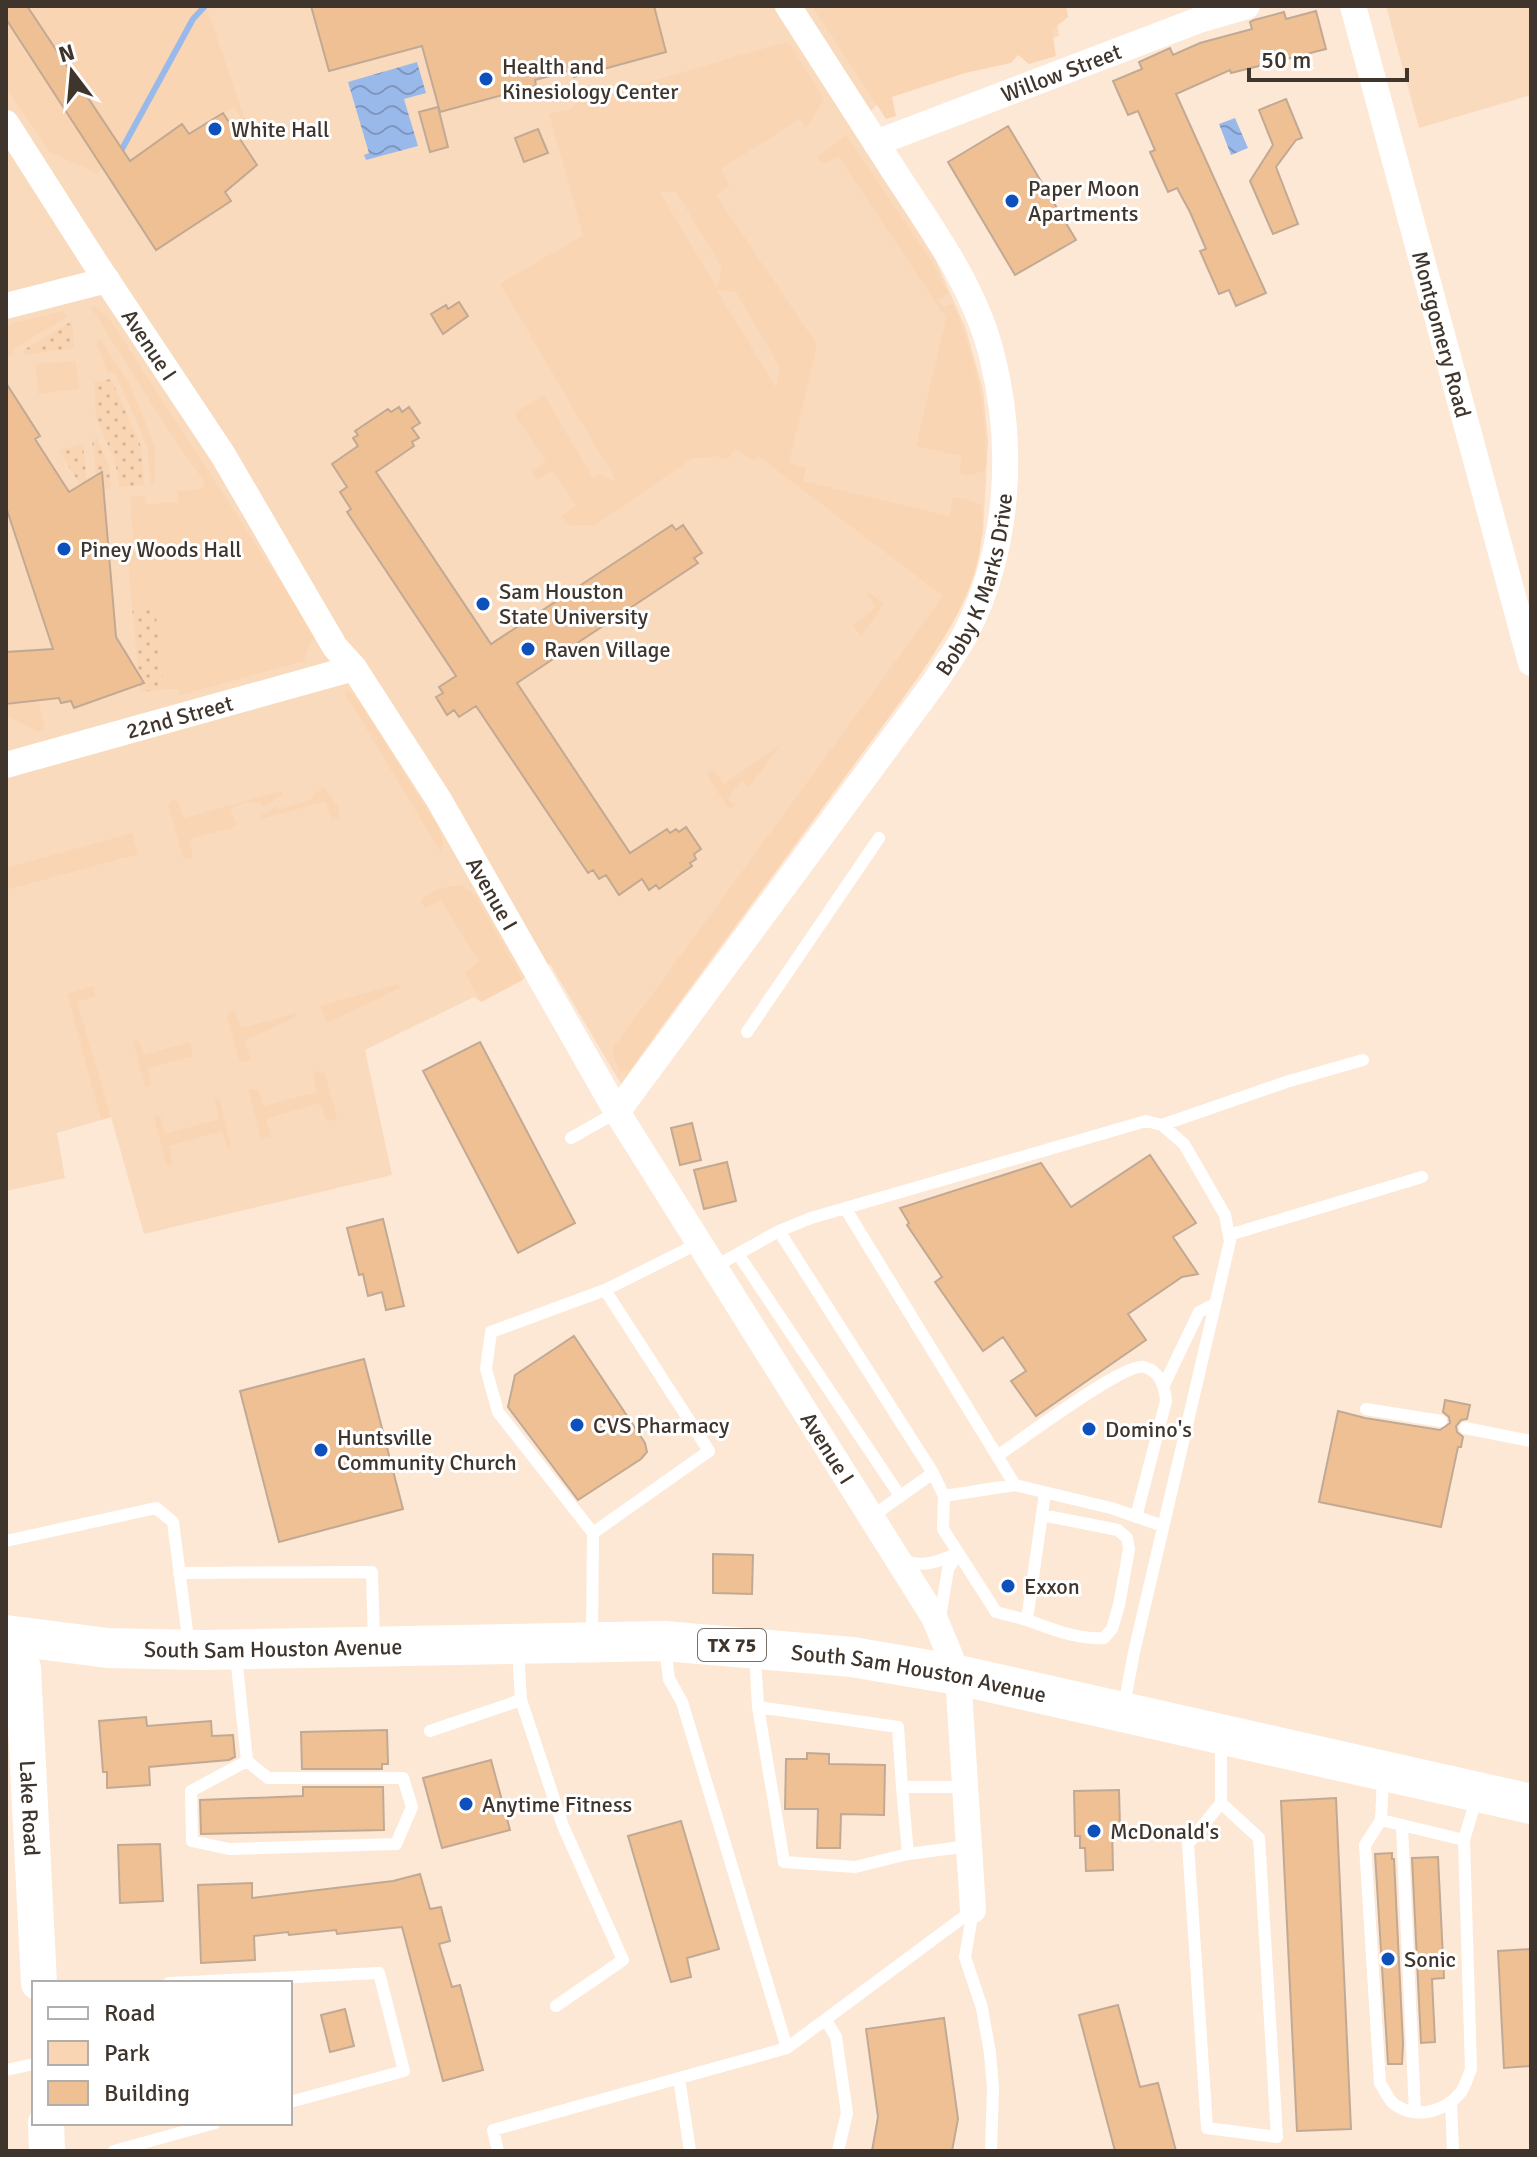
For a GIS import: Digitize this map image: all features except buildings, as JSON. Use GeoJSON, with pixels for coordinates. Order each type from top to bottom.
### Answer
{"type":"FeatureCollection","features":[{"type":"Feature","properties":{"kind":"main road","name":"South Sam Houston Avenue"},"geometry":{"type":"LineString","coordinates":[[8,1630],[108,1648],[189,1650],[664,1641],[852,1657],[958,1675],[1531,1804]]}},
{"type":"Feature","properties":{"kind":"street","name":"Bobby K Marks Drive"},"geometry":{"type":"LineString","coordinates":[[617,1112],[937,679],[966,633],[985,587],[997,543],[1006,473],[1002,411],[992,353],[970,297],[938,239],[788,6]]}},
{"type":"Feature","properties":{"kind":"street","name":"Willow Street"},"geometry":{"type":"LineString","coordinates":[[876,143],[1199,20],[1247,6]]}},
{"type":"Feature","properties":{"kind":"street","name":"Montgomery Road"},"geometry":{"type":"LineString","coordinates":[[1353,6],[1531,663]]}},
{"type":"Feature","properties":{"kind":"street","name":"Avenue I"},"geometry":{"type":"LineString","coordinates":[[6,123],[223,455],[335,647],[354,668],[439,800],[617,1112],[938,1627],[958,1675],[973,1910]]}},
{"type":"Feature","properties":{"kind":"street"},"geometry":{"type":"LineString","coordinates":[[6,306],[107,280]]}},
{"type":"Feature","properties":{"kind":"street","name":"22nd Street"},"geometry":{"type":"LineString","coordinates":[[6,765],[354,668]]}},
{"type":"Feature","properties":{"kind":"street","name":"Lake Road"},"geometry":{"type":"LineString","coordinates":[[8,1630],[23,1668],[39,1981]]}},
{"type":"Feature","properties":{"kind":"street"},"geometry":{"type":"LineString","coordinates":[[46,2125],[47,2151]]}},
{"type":"Feature","properties":{"kind":"lane"},"geometry":{"type":"LineString","coordinates":[[747,1032],[879,838]]}},
{"type":"Feature","properties":{"kind":"lane"},"geometry":{"type":"LineString","coordinates":[[1162,1125],[1273,1086],[1363,1060]]}},
{"type":"Feature","properties":{"kind":"lane"},"geometry":{"type":"LineString","coordinates":[[571,1138],[617,1112]]}},
{"type":"Feature","properties":{"kind":"lane"},"geometry":{"type":"LineString","coordinates":[[714,1267],[779,1231],[845,1208],[1146,1121],[1162,1125],[1184,1144],[1225,1215],[1230,1241],[1134,1652],[1123,1712]]}},
{"type":"Feature","properties":{"kind":"lane"},"geometry":{"type":"LineString","coordinates":[[1229,1235],[1422,1177]]}},
{"type":"Feature","properties":{"kind":"lane"},"geometry":{"type":"LineString","coordinates":[[845,1208],[1015,1485]]}},
{"type":"Feature","properties":{"kind":"lane"},"geometry":{"type":"LineString","coordinates":[[779,1231],[933,1473],[944,1496],[943,1529],[996,1612],[1073,1635],[1104,1638],[1112,1629],[1119,1605],[1129,1549],[1127,1538],[1118,1530],[1042,1515]]}},
{"type":"Feature","properties":{"kind":"lane"},"geometry":{"type":"LineString","coordinates":[[592,1641],[593,1533],[498,1412],[486,1369],[491,1332],[605,1290],[699,1243]]}},
{"type":"Feature","properties":{"kind":"lane"},"geometry":{"type":"LineString","coordinates":[[738,1254],[900,1496]]}},
{"type":"Feature","properties":{"kind":"lane"},"geometry":{"type":"LineString","coordinates":[[593,1533],[709,1451],[605,1290]]}},
{"type":"Feature","properties":{"kind":"lane"},"geometry":{"type":"LineString","coordinates":[[1164,1385],[1199,1312],[1215,1304]]}},
{"type":"Feature","properties":{"kind":"lane"},"geometry":{"type":"LineString","coordinates":[[997,1456],[1129,1368],[1145,1367],[1164,1385],[1166,1401],[1136,1517]]}},
{"type":"Feature","properties":{"kind":"lane"},"geometry":{"type":"LineString","coordinates":[[1366,1409],[1441,1421]]}},
{"type":"Feature","properties":{"kind":"lane"},"geometry":{"type":"LineString","coordinates":[[1465,1428],[1531,1441]]}},
{"type":"Feature","properties":{"kind":"lane"},"geometry":{"type":"LineString","coordinates":[[871,1517],[933,1473]]}},
{"type":"Feature","properties":{"kind":"lane"},"geometry":{"type":"LineString","coordinates":[[944,1496],[1015,1485],[1163,1526]]}},
{"type":"Feature","properties":{"kind":"lane"},"geometry":{"type":"LineString","coordinates":[[1027,1620],[1045,1493]]}},
{"type":"Feature","properties":{"kind":"lane"},"geometry":{"type":"LineString","coordinates":[[6,1541],[156,1508],[173,1522],[189,1650]]}},
{"type":"Feature","properties":{"kind":"lane"},"geometry":{"type":"LineString","coordinates":[[898,1559],[916,1565],[939,1561],[958,1553]]}},
{"type":"Feature","properties":{"kind":"lane"},"geometry":{"type":"LineString","coordinates":[[938,1627],[948,1569],[958,1553]]}},
{"type":"Feature","properties":{"kind":"lane"},"geometry":{"type":"LineString","coordinates":[[179,1573],[372,1572],[374,1646]]}},
{"type":"Feature","properties":{"kind":"lane"},"geometry":{"type":"LineString","coordinates":[[664,1641],[669,1679],[682,1702],[787,2048]]}},
{"type":"Feature","properties":{"kind":"lane"},"geometry":{"type":"LineString","coordinates":[[517,1643],[521,1700],[563,1826],[623,1960],[556,2006]]}},
{"type":"Feature","properties":{"kind":"lane"},"geometry":{"type":"LineString","coordinates":[[755,1647],[758,1707],[784,1862],[855,1867],[908,1854],[969,1846]]}},
{"type":"Feature","properties":{"kind":"lane"},"geometry":{"type":"LineString","coordinates":[[236,1649],[247,1761],[268,1778],[403,1778],[412,1807],[396,1844],[229,1849],[192,1841],[191,1791],[247,1761]]}},
{"type":"Feature","properties":{"kind":"lane"},"geometry":{"type":"LineString","coordinates":[[430,1731],[521,1700]]}},
{"type":"Feature","properties":{"kind":"lane"},"geometry":{"type":"LineString","coordinates":[[758,1707],[898,1727],[908,1854]]}},
{"type":"Feature","properties":{"kind":"lane"},"geometry":{"type":"LineString","coordinates":[[1221,1735],[1221,1803],[1188,1844],[1207,2128],[1277,2137],[1259,1838],[1221,1803]]}},
{"type":"Feature","properties":{"kind":"lane"},"geometry":{"type":"LineString","coordinates":[[1383,1771],[1381,1820],[1365,1845],[1380,2083],[1392,2103],[1415,2112],[1432,2112],[1451,2102],[1463,2089],[1471,2069],[1464,1840],[1477,1792]]}},
{"type":"Feature","properties":{"kind":"lane"},"geometry":{"type":"LineString","coordinates":[[902,1787],[965,1787]]}},
{"type":"Feature","properties":{"kind":"lane"},"geometry":{"type":"LineString","coordinates":[[1381,1820],[1464,1840]]}},
{"type":"Feature","properties":{"kind":"lane"},"geometry":{"type":"LineString","coordinates":[[1402,1826],[1415,2112]]}},
{"type":"Feature","properties":{"kind":"lane"},"geometry":{"type":"LineString","coordinates":[[498,2151],[493,2130],[787,2048],[973,1910]]}},
{"type":"Feature","properties":{"kind":"lane"},"geometry":{"type":"LineString","coordinates":[[973,1910],[965,1957],[982,2008],[990,2053],[993,2088],[991,2151]]}},
{"type":"Feature","properties":{"kind":"lane"},"geometry":{"type":"LineString","coordinates":[[211,1981],[379,1973],[404,2071],[292,2101]]}},
{"type":"Feature","properties":{"kind":"lane"},"geometry":{"type":"LineString","coordinates":[[826,2020],[836,2037],[847,2113],[838,2151]]}},
{"type":"Feature","properties":{"kind":"lane"},"geometry":{"type":"LineString","coordinates":[[6,2070],[32,2064]]}},
{"type":"Feature","properties":{"kind":"lane"},"geometry":{"type":"LineString","coordinates":[[679,2078],[690,2151]]}},
{"type":"Feature","properties":{"kind":"lane"},"geometry":{"type":"LineString","coordinates":[[1451,2102],[1453,2151]]}},
{"type":"Feature","properties":{"kind":"lane"},"geometry":{"type":"LineString","coordinates":[[114,2151],[208,2125]]}},
{"type":"Feature","properties":{"kind":"shaded area","name":"Sam Houston State University"},"geometry":{"type":"Polygon","coordinates":[[[6,6],[1056,6],[1059,36],[882,100],[853,129],[935,259],[966,329],[983,390],[988,442],[983,534],[968,587],[950,621],[621,1084],[550,964],[481,1002],[474,997],[365,1050],[392,1175],[144,1234],[111,1117],[57,1133],[65,1178],[6,1191],[6,6]]]}},
{"type":"Feature","properties":{"kind":"shaded area"},"geometry":{"type":"Polygon","coordinates":[[[1386,6],[1531,6],[1531,95],[1419,128],[1386,6]]]}},
{"type":"Feature","properties":{"kind":"green space"},"geometry":{"type":"Polygon","coordinates":[[[27,6],[206,6],[249,131],[234,107],[189,134],[130,161],[27,6]]]}},
{"type":"Feature","properties":{"kind":"green space"},"geometry":{"type":"Polygon","coordinates":[[[812,6],[1066,6],[1068,17],[1052,30],[1056,56],[1029,64],[1018,55],[1011,63],[965,73],[892,97],[896,116],[886,119],[812,6]]]}},
{"type":"Feature","properties":{"kind":"green space"},"geometry":{"type":"Polygon","coordinates":[[[6,19],[103,168],[96,173],[50,152],[6,88],[6,19]]]}},
{"type":"Feature","properties":{"kind":"green space"},"geometry":{"type":"Polygon","coordinates":[[[783,43],[790,44],[824,99],[806,128],[800,119],[721,169],[730,185],[716,195],[817,345],[789,463],[806,468],[803,481],[949,516],[953,497],[981,505],[982,530],[974,576],[943,639],[917,679],[630,1070],[620,1072],[613,1048],[943,596],[758,456],[753,461],[735,449],[728,459],[715,456],[691,459],[595,525],[569,525],[561,516],[576,506],[552,471],[536,480],[532,472],[546,462],[514,414],[544,395],[593,478],[599,475],[616,481],[500,284],[583,235],[549,114],[571,109],[576,103],[783,43]],[[659,191],[717,288],[722,268],[676,192],[659,191]],[[717,290],[776,388],[780,368],[736,292],[717,290]]]}},
{"type":"Feature","properties":{"kind":"green space"},"geometry":{"type":"Polygon","coordinates":[[[846,135],[932,262],[948,293],[939,301],[943,307],[953,304],[961,324],[979,386],[985,428],[985,470],[971,476],[960,473],[961,456],[916,446],[946,318],[838,156],[825,164],[818,160],[818,156],[846,135]]]}},
{"type":"Feature","properties":{"kind":"green space"},"geometry":{"type":"Polygon","coordinates":[[[90,306],[109,318],[316,637],[310,643],[304,661],[180,695],[178,689],[164,689],[155,606],[132,606],[128,560],[130,550],[134,549],[130,497],[145,495],[147,505],[178,502],[178,491],[202,489],[205,482],[181,450],[90,306]]]}},
{"type":"Feature","properties":{"kind":"green space"},"geometry":{"type":"Polygon","coordinates":[[[63,311],[67,317],[13,349],[15,353],[6,358],[6,325],[63,311]]]}},
{"type":"Feature","properties":{"kind":"green space"},"geometry":{"type":"Polygon","coordinates":[[[72,321],[74,348],[24,355],[22,351],[72,321]]]}},
{"type":"Feature","properties":{"kind":"green space"},"geometry":{"type":"Polygon","coordinates":[[[100,339],[129,383],[155,446],[155,484],[151,484],[147,446],[115,373],[108,373],[96,343],[100,339]]]}},
{"type":"Feature","properties":{"kind":"green space"},"geometry":{"type":"Polygon","coordinates":[[[76,361],[79,389],[38,394],[35,364],[76,361]]]}},
{"type":"Feature","properties":{"kind":"green space"},"geometry":{"type":"Polygon","coordinates":[[[111,379],[141,446],[144,485],[119,487],[115,460],[96,419],[94,382],[111,379]]]}},
{"type":"Feature","properties":{"kind":"green space"},"geometry":{"type":"Polygon","coordinates":[[[92,439],[97,439],[109,466],[111,489],[103,489],[96,477],[92,439]]]}},
{"type":"Feature","properties":{"kind":"green space"},"geometry":{"type":"Polygon","coordinates":[[[83,444],[87,482],[81,486],[58,450],[83,444]]]}},
{"type":"Feature","properties":{"kind":"green space"},"geometry":{"type":"Polygon","coordinates":[[[869,592],[884,604],[861,636],[853,625],[875,608],[867,594],[869,592]]]}},
{"type":"Feature","properties":{"kind":"green space"},"geometry":{"type":"Polygon","coordinates":[[[155,605],[164,689],[140,692],[139,685],[144,682],[138,672],[132,606],[155,605]]]}},
{"type":"Feature","properties":{"kind":"green space"},"geometry":{"type":"Polygon","coordinates":[[[349,691],[359,701],[439,829],[443,841],[441,853],[345,693],[349,691]]]}},
{"type":"Feature","properties":{"kind":"green space"},"geometry":{"type":"Polygon","coordinates":[[[38,700],[45,730],[39,732],[6,715],[6,704],[38,700]]]}},
{"type":"Feature","properties":{"kind":"green space"},"geometry":{"type":"Polygon","coordinates":[[[781,744],[749,787],[741,781],[728,799],[736,806],[731,809],[727,807],[708,772],[714,771],[724,784],[781,744]]]}},
{"type":"Feature","properties":{"kind":"green space"},"geometry":{"type":"Polygon","coordinates":[[[324,787],[340,810],[338,818],[332,820],[326,801],[261,819],[260,816],[277,806],[279,809],[313,799],[313,795],[324,787]]]}},
{"type":"Feature","properties":{"kind":"green space"},"geometry":{"type":"Polygon","coordinates":[[[282,791],[263,808],[262,804],[254,803],[233,807],[230,810],[238,826],[189,839],[193,858],[183,858],[168,805],[170,801],[176,799],[184,818],[282,791]]]}},
{"type":"Feature","properties":{"kind":"green space"},"geometry":{"type":"Polygon","coordinates":[[[132,833],[138,854],[6,890],[6,868],[132,833]]]}},
{"type":"Feature","properties":{"kind":"green space"},"geometry":{"type":"Polygon","coordinates":[[[460,885],[475,895],[523,980],[481,1002],[465,972],[479,962],[441,900],[425,908],[421,902],[432,891],[460,885]]]}},
{"type":"Feature","properties":{"kind":"green space"},"geometry":{"type":"Polygon","coordinates":[[[398,984],[400,988],[327,1023],[320,1006],[398,984]]]}},
{"type":"Feature","properties":{"kind":"green space"},"geometry":{"type":"Polygon","coordinates":[[[93,986],[95,996],[77,1002],[111,1117],[101,1120],[67,994],[93,986]]]}},
{"type":"Feature","properties":{"kind":"green space"},"geometry":{"type":"Polygon","coordinates":[[[235,1011],[241,1028],[296,1013],[297,1016],[244,1041],[251,1059],[243,1062],[239,1059],[227,1016],[235,1011]]]}},
{"type":"Feature","properties":{"kind":"green space"},"geometry":{"type":"Polygon","coordinates":[[[137,1038],[144,1055],[190,1042],[193,1056],[148,1068],[151,1085],[145,1087],[133,1041],[137,1038]]]}},
{"type":"Feature","properties":{"kind":"green space"},"geometry":{"type":"Polygon","coordinates":[[[320,1070],[325,1074],[337,1117],[335,1120],[326,1121],[320,1103],[266,1119],[271,1136],[261,1138],[248,1089],[258,1089],[263,1106],[317,1092],[313,1074],[320,1070]]]}},
{"type":"Feature","properties":{"kind":"green space"},"geometry":{"type":"Polygon","coordinates":[[[214,1098],[220,1101],[231,1147],[228,1149],[222,1131],[169,1146],[173,1164],[166,1165],[154,1116],[160,1115],[165,1134],[219,1119],[214,1098]]]}},
{"type":"Feature","properties":{"kind":"water"},"geometry":{"type":"Polygon","coordinates":[[[417,62],[426,93],[404,99],[418,146],[366,160],[364,155],[369,153],[348,82],[417,62]]]}},
{"type":"Feature","properties":{"kind":"water"},"geometry":{"type":"Polygon","coordinates":[[[1235,118],[1248,148],[1231,155],[1219,124],[1235,118]]]}},
{"type":"Feature","properties":{"kind":"waterway"},"geometry":{"type":"LineString","coordinates":[[122,149],[193,19],[205,6]]}},
{"type":"Feature","properties":{"kind":"place","name":"Health and Kinesiology Center"},"geometry":{"type":"Point","coordinates":[486,79]}},
{"type":"Feature","properties":{"kind":"place","name":"White Hall"},"geometry":{"type":"Point","coordinates":[215,129]}},
{"type":"Feature","properties":{"kind":"place","name":"Paper Moon Apartments"},"geometry":{"type":"Point","coordinates":[1012,201]}},
{"type":"Feature","properties":{"kind":"place","name":"Piney Woods Hall"},"geometry":{"type":"Point","coordinates":[64,549]}},
{"type":"Feature","properties":{"kind":"place","name":"Sam Houston State University"},"geometry":{"type":"Point","coordinates":[483,604]}},
{"type":"Feature","properties":{"kind":"place","name":"Raven Village"},"geometry":{"type":"Point","coordinates":[528,649]}},
{"type":"Feature","properties":{"kind":"place","name":"CVS Pharmacy"},"geometry":{"type":"Point","coordinates":[577,1425]}},
{"type":"Feature","properties":{"kind":"place","name":"Domino's"},"geometry":{"type":"Point","coordinates":[1089,1429]}},
{"type":"Feature","properties":{"kind":"place","name":"Huntsville Community Church"},"geometry":{"type":"Point","coordinates":[321,1450]}},
{"type":"Feature","properties":{"kind":"place","name":"Exxon"},"geometry":{"type":"Point","coordinates":[1008,1586]}},
{"type":"Feature","properties":{"kind":"place","name":"Anytime Fitness"},"geometry":{"type":"Point","coordinates":[466,1804]}},
{"type":"Feature","properties":{"kind":"place","name":"McDonald's"},"geometry":{"type":"Point","coordinates":[1094,1831]}},
{"type":"Feature","properties":{"kind":"place","name":"Sonic"},"geometry":{"type":"Point","coordinates":[1388,1959]}}]}
